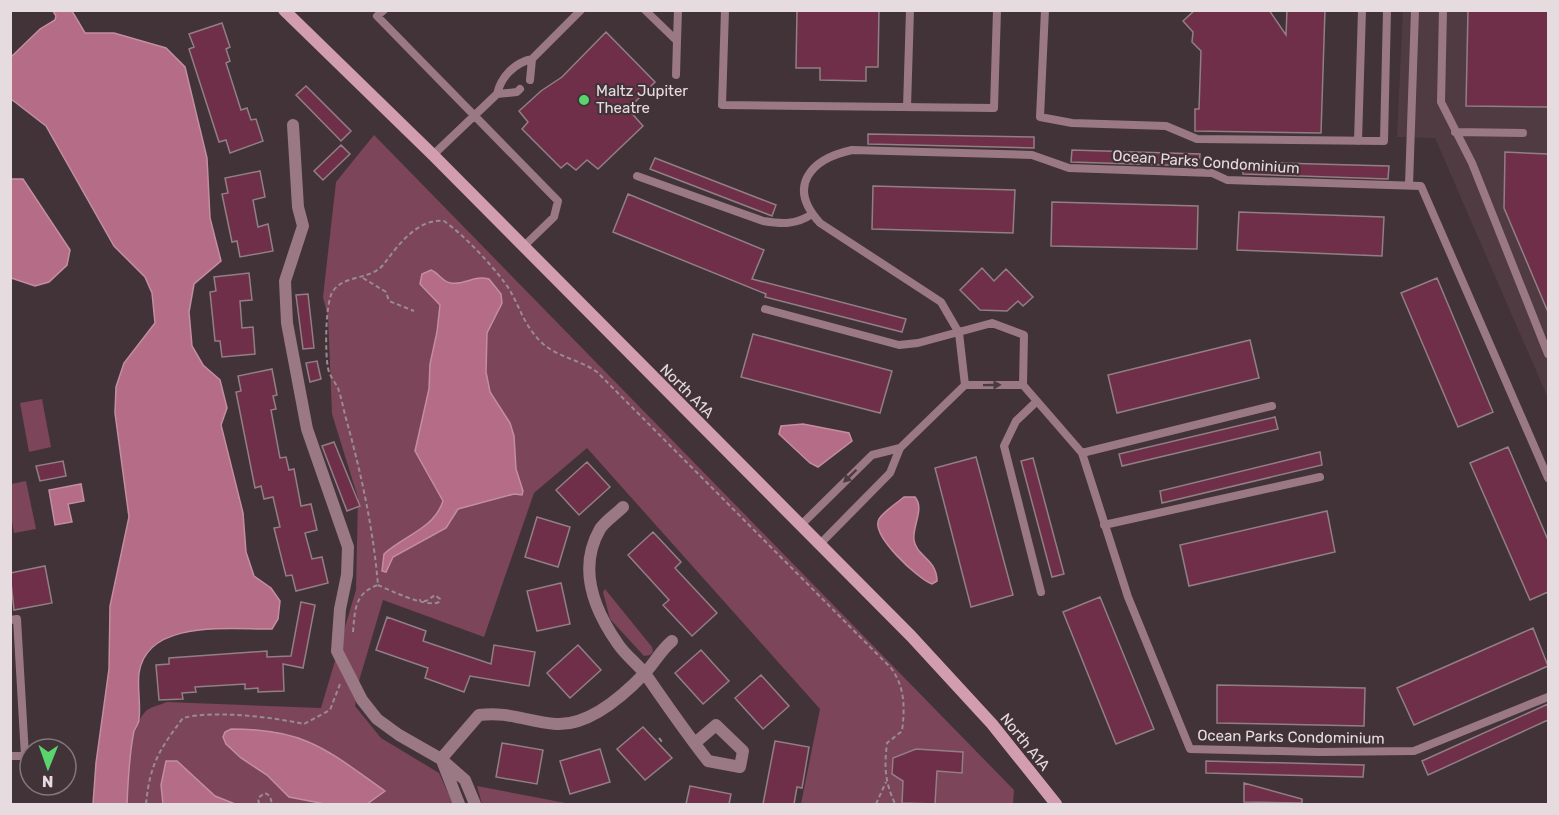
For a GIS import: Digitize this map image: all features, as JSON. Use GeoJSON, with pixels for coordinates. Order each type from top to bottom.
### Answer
{"type":"FeatureCollection","features":[{"type":"Feature","properties":{"kind":"street","name":"North A1A"},"geometry":{"type":"LineString","coordinates":[[284,10],[433,155],[820,544],[992,724],[1056,804]]}},
{"type":"Feature","properties":{"kind":"street"},"geometry":{"type":"LineString","coordinates":[[293,125],[298,207],[303,226],[285,281],[286,323],[308,429],[348,547],[347,575],[340,609],[337,651],[345,670],[377,719],[399,735],[441,759],[465,780],[475,804]]}},
{"type":"Feature","properties":{"kind":"street"},"geometry":{"type":"LineString","coordinates":[[623,507],[601,527],[589,553],[588,577],[597,608],[619,645],[645,673],[695,743]]}},
{"type":"Feature","properties":{"kind":"street"},"geometry":{"type":"LineString","coordinates":[[441,759],[479,715],[498,712],[555,724],[574,724],[598,712],[645,673],[672,641]]}},
{"type":"Feature","properties":{"kind":"street"},"geometry":{"type":"LineString","coordinates":[[441,759],[459,804]]}},
{"type":"Feature","properties":{"kind":"lane"},"geometry":{"type":"LineString","coordinates":[[384,10],[377,16],[558,201],[554,217],[524,247]]}},
{"type":"Feature","properties":{"kind":"lane"},"geometry":{"type":"LineString","coordinates":[[433,155],[497,94],[500,81],[521,61],[532,59],[581,10]]}},
{"type":"Feature","properties":{"kind":"lane"},"geometry":{"type":"LineString","coordinates":[[645,10],[677,41]]}},
{"type":"Feature","properties":{"kind":"lane"},"geometry":{"type":"LineString","coordinates":[[676,75],[678,10]]}},
{"type":"Feature","properties":{"kind":"lane"},"geometry":{"type":"LineString","coordinates":[[725,10],[722,105],[994,108],[997,10]]}},
{"type":"Feature","properties":{"kind":"lane"},"geometry":{"type":"LineString","coordinates":[[907,107],[910,10]]}},
{"type":"Feature","properties":{"kind":"lane"},"geometry":{"type":"LineString","coordinates":[[1045,10],[1040,117],[1072,123],[1166,126],[1197,139],[1358,141],[1384,141],[1387,10]]}},
{"type":"Feature","properties":{"kind":"lane"},"geometry":{"type":"LineString","coordinates":[[1358,141],[1362,10]]}},
{"type":"Feature","properties":{"kind":"lane"},"geometry":{"type":"LineString","coordinates":[[1415,10],[1409,185],[1421,186],[1548,478]]}},
{"type":"Feature","properties":{"kind":"lane"},"geometry":{"type":"LineString","coordinates":[[1443,10],[1441,102],[1472,163],[1548,354]]}},
{"type":"Feature","properties":{"kind":"lane"},"geometry":{"type":"LineString","coordinates":[[530,80],[532,59]]}},
{"type":"Feature","properties":{"kind":"lane"},"geometry":{"type":"LineString","coordinates":[[497,94],[517,92],[520,89]]}},
{"type":"Feature","properties":{"kind":"lane"},"geometry":{"type":"LineString","coordinates":[[1455,132],[1523,133]]}},
{"type":"Feature","properties":{"kind":"lane","name":"Ocean Parks Condominium"},"geometry":{"type":"LineString","coordinates":[[812,214],[808,205],[805,183],[814,165],[834,154],[871,149],[1032,154],[1069,168],[1212,173],[1227,180],[1409,185]]}},
{"type":"Feature","properties":{"kind":"lane"},"geometry":{"type":"LineString","coordinates":[[637,176],[763,221],[782,224],[801,221],[812,214],[820,223],[941,302],[959,333],[965,386]]}},
{"type":"Feature","properties":{"kind":"lane"},"geometry":{"type":"LineString","coordinates":[[765,309],[899,345],[959,333],[992,323],[1024,335],[1023,385],[965,386],[900,448],[890,473],[820,544]]}},
{"type":"Feature","properties":{"kind":"lane","name":"Ocean Parks Condominium"},"geometry":{"type":"LineString","coordinates":[[1023,385],[1082,453],[1128,597],[1190,749],[1319,753],[1414,751],[1548,697]]}},
{"type":"Feature","properties":{"kind":"lane"},"geometry":{"type":"LineString","coordinates":[[1037,401],[1016,421],[1004,446],[1041,592]]}},
{"type":"Feature","properties":{"kind":"lane"},"geometry":{"type":"LineString","coordinates":[[1082,453],[1272,406]]}},
{"type":"Feature","properties":{"kind":"lane"},"geometry":{"type":"LineString","coordinates":[[801,525],[872,455],[900,448]]}},
{"type":"Feature","properties":{"kind":"lane"},"geometry":{"type":"LineString","coordinates":[[1104,525],[1320,477]]}},
{"type":"Feature","properties":{"kind":"lane"},"geometry":{"type":"LineString","coordinates":[[10,620],[17,619],[25,756],[10,756]]}},
{"type":"Feature","properties":{"kind":"path"},"geometry":{"type":"LineString","coordinates":[[378,585],[368,502],[338,387],[328,369],[328,317],[331,293],[348,280],[362,278],[380,269],[396,248],[422,225],[433,220],[444,221],[506,285],[522,319],[542,342],[559,356],[585,363],[597,372],[891,668],[901,687],[902,731],[887,743],[886,782],[876,804]]}},
{"type":"Feature","properties":{"kind":"path"},"geometry":{"type":"LineString","coordinates":[[362,278],[386,292],[389,301],[414,311]]}},
{"type":"Feature","properties":{"kind":"path"},"geometry":{"type":"LineString","coordinates":[[352,638],[356,604],[362,592],[378,585],[431,605],[439,602],[440,599],[435,595],[426,601],[419,600]]}},
{"type":"Feature","properties":{"kind":"path"},"geometry":{"type":"LineString","coordinates":[[146,804],[152,766],[162,746],[183,718],[216,714],[276,717],[304,724],[330,710],[345,670]]}},
{"type":"Feature","properties":{"kind":"path"},"geometry":{"type":"LineString","coordinates":[[659,738],[663,743]]}},
{"type":"Feature","properties":{"kind":"path"},"geometry":{"type":"LineString","coordinates":[[886,782],[895,804]]}},
{"type":"Feature","properties":{"kind":"path"},"geometry":{"type":"LineString","coordinates":[[259,804],[258,798],[265,793],[270,796],[272,804]]}},
{"type":"Feature","properties":{"kind":"shaded area"},"geometry":{"type":"Polygon","coordinates":[[[53,11],[72,11],[85,33],[114,33],[166,48],[185,67],[207,158],[210,218],[221,261],[194,284],[189,312],[192,346],[203,365],[220,380],[227,408],[221,425],[243,513],[246,552],[254,576],[271,588],[280,601],[278,619],[272,629],[215,629],[174,635],[158,643],[145,655],[139,673],[139,720],[134,731],[131,749],[127,804],[93,804],[96,763],[109,669],[110,606],[129,517],[115,413],[116,387],[124,363],[155,323],[152,293],[145,277],[114,246],[46,126],[11,99],[11,57],[40,29],[55,20],[56,16],[53,11]]]}},
{"type":"Feature","properties":{"kind":"shaded area"},"geometry":{"type":"Polygon","coordinates":[[[1403,11],[1548,11],[1548,398],[1435,138],[1397,137],[1403,11]]]}},
{"type":"Feature","properties":{"kind":"shaded area"},"geometry":{"type":"Polygon","coordinates":[[[374,135],[1014,790],[1013,804],[801,804],[820,709],[587,448],[534,493],[484,637],[383,600],[359,681],[355,706],[381,738],[439,773],[453,804],[127,804],[131,744],[139,721],[149,709],[167,702],[321,708],[356,590],[358,498],[332,414],[328,317],[323,297],[336,182],[374,135]]]}},
{"type":"Feature","properties":{"kind":"shaded area"},"geometry":{"type":"Polygon","coordinates":[[[11,179],[23,179],[70,250],[67,265],[49,282],[35,286],[11,278],[11,179]]]}},
{"type":"Feature","properties":{"kind":"shaded area"},"geometry":{"type":"Polygon","coordinates":[[[431,270],[451,283],[479,278],[489,279],[501,294],[502,303],[487,333],[486,372],[490,392],[510,423],[514,436],[516,469],[523,491],[522,495],[514,494],[458,509],[446,528],[393,557],[386,572],[382,571],[384,554],[433,519],[443,501],[415,451],[429,389],[430,364],[440,305],[420,284],[422,274],[431,270]]]}},
{"type":"Feature","properties":{"kind":"shaded area"},"geometry":{"type":"Polygon","coordinates":[[[42,399],[51,447],[29,452],[20,403],[42,399]]]}},
{"type":"Feature","properties":{"kind":"shaded area"},"geometry":{"type":"Polygon","coordinates":[[[803,424],[849,433],[852,441],[818,467],[810,463],[779,434],[781,426],[803,424]]]}},
{"type":"Feature","properties":{"kind":"shaded area"},"geometry":{"type":"Polygon","coordinates":[[[26,481],[36,529],[14,533],[11,516],[11,484],[26,481]]]}},
{"type":"Feature","properties":{"kind":"shaded area"},"geometry":{"type":"Polygon","coordinates":[[[81,484],[84,501],[68,504],[72,522],[55,525],[49,490],[81,484]]]}},
{"type":"Feature","properties":{"kind":"shaded area"},"geometry":{"type":"Polygon","coordinates":[[[904,497],[915,497],[918,502],[919,512],[914,540],[918,550],[934,568],[937,581],[932,584],[897,556],[878,526],[881,516],[904,497]]]}},
{"type":"Feature","properties":{"kind":"shaded area"},"geometry":{"type":"Polygon","coordinates":[[[605,589],[652,647],[653,652],[650,655],[644,656],[610,619],[603,592],[605,589]]]}},
{"type":"Feature","properties":{"kind":"shaded area"},"geometry":{"type":"Polygon","coordinates":[[[231,729],[279,733],[297,738],[331,753],[385,791],[367,804],[325,804],[289,797],[267,775],[241,758],[226,744],[223,737],[225,732],[231,729]]]}},
{"type":"Feature","properties":{"kind":"shaded area"},"geometry":{"type":"Polygon","coordinates":[[[166,761],[177,761],[215,796],[235,804],[163,804],[161,785],[166,761]]]}},
{"type":"Feature","properties":{"kind":"shaded area"},"geometry":{"type":"Polygon","coordinates":[[[477,786],[571,804],[482,804],[477,786]]]}},
{"type":"Feature","properties":{"kind":"building"},"geometry":{"type":"Polygon","coordinates":[[[797,10],[879,10],[878,67],[866,67],[866,81],[820,80],[820,68],[796,68],[797,10]]]}},
{"type":"Feature","properties":{"kind":"building"},"geometry":{"type":"Polygon","coordinates":[[[1195,10],[1269,10],[1286,35],[1287,10],[1325,10],[1321,133],[1195,131],[1195,109],[1199,109],[1201,51],[1192,42],[1193,32],[1183,21],[1195,10]]]}},
{"type":"Feature","properties":{"kind":"building"},"geometry":{"type":"Polygon","coordinates":[[[1468,10],[1548,10],[1548,107],[1466,106],[1468,10]]]}},
{"type":"Feature","properties":{"kind":"building"},"geometry":{"type":"Polygon","coordinates":[[[222,23],[230,47],[226,49],[230,61],[226,63],[241,110],[247,108],[251,120],[256,119],[263,141],[230,153],[226,140],[219,142],[189,49],[194,47],[189,34],[222,23]]]}},
{"type":"Feature","properties":{"kind":"building","name":"Maltz Jupiter Theatre"},"geometry":{"type":"Polygon","coordinates":[[[606,32],[655,82],[628,109],[643,126],[598,169],[587,160],[576,170],[567,163],[561,168],[522,129],[528,122],[519,111],[541,91],[562,77],[606,32]]]}},
{"type":"Feature","properties":{"kind":"building"},"geometry":{"type":"Polygon","coordinates":[[[306,86],[351,131],[341,141],[296,95],[306,86]]]}},
{"type":"Feature","properties":{"kind":"building"},"geometry":{"type":"Polygon","coordinates":[[[868,134],[1034,137],[1034,148],[868,144],[868,134]]]}},
{"type":"Feature","properties":{"kind":"building"},"geometry":{"type":"Polygon","coordinates":[[[341,145],[350,154],[323,180],[314,171],[341,145]]]}},
{"type":"Feature","properties":{"kind":"building"},"geometry":{"type":"Polygon","coordinates":[[[1072,150],[1200,154],[1199,166],[1071,162],[1072,150]]]}},
{"type":"Feature","properties":{"kind":"building"},"geometry":{"type":"Polygon","coordinates":[[[1505,152],[1548,154],[1548,312],[1504,208],[1505,152]]]}},
{"type":"Feature","properties":{"kind":"building"},"geometry":{"type":"Polygon","coordinates":[[[655,158],[776,205],[772,216],[650,169],[655,158]]]}},
{"type":"Feature","properties":{"kind":"building"},"geometry":{"type":"Polygon","coordinates":[[[1243,162],[1389,166],[1388,179],[1243,174],[1243,162]]]}},
{"type":"Feature","properties":{"kind":"building"},"geometry":{"type":"Polygon","coordinates":[[[260,171],[265,197],[253,200],[258,227],[268,224],[273,251],[240,257],[237,241],[232,242],[222,194],[228,193],[225,178],[260,171]]]}},
{"type":"Feature","properties":{"kind":"building"},"geometry":{"type":"Polygon","coordinates":[[[873,186],[1015,190],[1013,233],[872,229],[873,186]]]}},
{"type":"Feature","properties":{"kind":"building"},"geometry":{"type":"Polygon","coordinates":[[[628,194],[764,250],[752,279],[906,319],[902,332],[765,297],[766,294],[613,232],[628,194]]]}},
{"type":"Feature","properties":{"kind":"building"},"geometry":{"type":"Polygon","coordinates":[[[1052,202],[1198,206],[1197,249],[1051,246],[1052,202]]]}},
{"type":"Feature","properties":{"kind":"building"},"geometry":{"type":"Polygon","coordinates":[[[1239,212],[1384,217],[1382,256],[1237,250],[1239,212]]]}},
{"type":"Feature","properties":{"kind":"building"},"geometry":{"type":"Polygon","coordinates":[[[982,268],[994,281],[1006,269],[1033,297],[1023,306],[1018,301],[1007,311],[980,310],[960,290],[982,268]]]}},
{"type":"Feature","properties":{"kind":"building"},"geometry":{"type":"Polygon","coordinates":[[[249,273],[252,300],[240,301],[242,328],[253,327],[255,354],[222,357],[220,341],[215,341],[210,292],[216,291],[214,277],[249,273]]]}},
{"type":"Feature","properties":{"kind":"building"},"geometry":{"type":"Polygon","coordinates":[[[1437,278],[1493,412],[1458,427],[1401,293],[1437,278]]]}},
{"type":"Feature","properties":{"kind":"building"},"geometry":{"type":"Polygon","coordinates":[[[308,294],[314,348],[303,349],[296,295],[308,294]]]}},
{"type":"Feature","properties":{"kind":"building"},"geometry":{"type":"Polygon","coordinates":[[[753,334],[892,371],[880,413],[741,377],[753,334]]]}},
{"type":"Feature","properties":{"kind":"building"},"geometry":{"type":"Polygon","coordinates":[[[1250,340],[1259,378],[1117,413],[1108,375],[1250,340]]]}},
{"type":"Feature","properties":{"kind":"building"},"geometry":{"type":"Polygon","coordinates":[[[317,361],[321,379],[310,382],[306,363],[317,361]]]}},
{"type":"Feature","properties":{"kind":"building"},"geometry":{"type":"Polygon","coordinates":[[[272,369],[277,395],[273,396],[276,409],[271,410],[280,458],[286,457],[289,470],[294,469],[301,506],[311,504],[317,530],[305,533],[312,559],[322,557],[328,583],[296,591],[292,575],[286,576],[274,528],[280,527],[273,497],[264,499],[261,486],[255,488],[236,392],[241,391],[238,376],[272,369]]]}},
{"type":"Feature","properties":{"kind":"building"},"geometry":{"type":"Polygon","coordinates":[[[1275,417],[1278,429],[1122,466],[1119,454],[1275,417]]]}},
{"type":"Feature","properties":{"kind":"building"},"geometry":{"type":"Polygon","coordinates":[[[334,442],[360,506],[347,511],[322,446],[334,442]]]}},
{"type":"Feature","properties":{"kind":"building"},"geometry":{"type":"Polygon","coordinates":[[[1508,447],[1548,540],[1548,592],[1530,600],[1470,463],[1508,447]]]}},
{"type":"Feature","properties":{"kind":"building"},"geometry":{"type":"Polygon","coordinates":[[[1320,452],[1322,465],[1162,503],[1160,491],[1320,452]]]}},
{"type":"Feature","properties":{"kind":"building"},"geometry":{"type":"Polygon","coordinates":[[[976,457],[1013,595],[971,607],[935,468],[976,457]]]}},
{"type":"Feature","properties":{"kind":"building"},"geometry":{"type":"Polygon","coordinates":[[[1033,458],[1064,574],[1052,577],[1021,461],[1033,458]]]}},
{"type":"Feature","properties":{"kind":"building"},"geometry":{"type":"Polygon","coordinates":[[[63,461],[66,476],[40,481],[36,466],[63,461]]]}},
{"type":"Feature","properties":{"kind":"building"},"geometry":{"type":"Polygon","coordinates":[[[587,462],[610,487],[579,515],[556,490],[587,462]]]}},
{"type":"Feature","properties":{"kind":"building"},"geometry":{"type":"Polygon","coordinates":[[[1327,511],[1335,552],[1189,586],[1180,545],[1327,511]]]}},
{"type":"Feature","properties":{"kind":"building"},"geometry":{"type":"Polygon","coordinates":[[[537,517],[570,527],[558,567],[525,557],[537,517]]]}},
{"type":"Feature","properties":{"kind":"building"},"geometry":{"type":"Polygon","coordinates":[[[653,532],[681,562],[675,568],[717,613],[692,636],[663,605],[669,600],[628,555],[653,532]]]}},
{"type":"Feature","properties":{"kind":"building"},"geometry":{"type":"Polygon","coordinates":[[[45,566],[52,603],[14,610],[10,573],[45,566]]]}},
{"type":"Feature","properties":{"kind":"building"},"geometry":{"type":"Polygon","coordinates":[[[561,583],[570,624],[537,631],[527,591],[561,583]]]}},
{"type":"Feature","properties":{"kind":"building"},"geometry":{"type":"Polygon","coordinates":[[[1100,597],[1154,729],[1116,744],[1063,612],[1100,597]]]}},
{"type":"Feature","properties":{"kind":"building"},"geometry":{"type":"Polygon","coordinates":[[[301,602],[315,605],[303,668],[283,664],[284,691],[258,692],[258,688],[245,689],[245,684],[195,687],[196,692],[182,693],[183,699],[159,700],[156,665],[169,664],[169,658],[267,651],[267,657],[291,656],[301,602]]]}},
{"type":"Feature","properties":{"kind":"building"},"geometry":{"type":"Polygon","coordinates":[[[387,617],[426,631],[423,641],[491,664],[494,645],[535,652],[529,686],[470,676],[464,692],[425,678],[428,668],[376,650],[387,617]]]}},
{"type":"Feature","properties":{"kind":"building"},"geometry":{"type":"Polygon","coordinates":[[[1533,628],[1548,666],[1414,725],[1397,688],[1533,628]]]}},
{"type":"Feature","properties":{"kind":"building"},"geometry":{"type":"Polygon","coordinates":[[[578,645],[601,670],[570,698],[547,673],[578,645]]]}},
{"type":"Feature","properties":{"kind":"building"},"geometry":{"type":"Polygon","coordinates":[[[701,650],[729,681],[703,704],[675,673],[701,650]]]}},
{"type":"Feature","properties":{"kind":"building"},"geometry":{"type":"Polygon","coordinates":[[[761,675],[789,706],[763,729],[735,698],[761,675]]]}},
{"type":"Feature","properties":{"kind":"building"},"geometry":{"type":"Polygon","coordinates":[[[1217,685],[1365,688],[1364,726],[1217,723],[1217,685]]]}},
{"type":"Feature","properties":{"kind":"building"},"geometry":{"type":"Polygon","coordinates":[[[1548,704],[1548,720],[1428,775],[1422,761],[1548,704]]]}},
{"type":"Feature","properties":{"kind":"building"},"geometry":{"type":"Polygon","coordinates":[[[643,727],[672,758],[645,780],[617,749],[643,727]]]}},
{"type":"Feature","properties":{"kind":"building"},"geometry":{"type":"Polygon","coordinates":[[[775,741],[809,747],[802,788],[797,787],[794,804],[763,804],[775,741]]]}},
{"type":"Feature","properties":{"kind":"building"},"geometry":{"type":"Polygon","coordinates":[[[502,743],[543,750],[537,784],[496,777],[502,743]]]}},
{"type":"Feature","properties":{"kind":"building"},"geometry":{"type":"Polygon","coordinates":[[[600,749],[610,782],[570,794],[560,761],[600,749]]]}},
{"type":"Feature","properties":{"kind":"building"},"geometry":{"type":"Polygon","coordinates":[[[916,749],[963,752],[962,773],[937,771],[935,804],[902,803],[903,781],[892,774],[893,758],[916,749]]]}},
{"type":"Feature","properties":{"kind":"building"},"geometry":{"type":"Polygon","coordinates":[[[1206,761],[1364,765],[1363,777],[1206,773],[1206,761]]]}},
{"type":"Feature","properties":{"kind":"building"},"geometry":{"type":"Polygon","coordinates":[[[1244,783],[1302,799],[1302,803],[1244,802],[1244,783]]]}},
{"type":"Feature","properties":{"kind":"building"},"geometry":{"type":"Polygon","coordinates":[[[690,786],[731,794],[729,804],[686,804],[690,786]]]}},
{"type":"Feature","properties":{"kind":"place","name":"Maltz Jupiter Theatre"},"geometry":{"type":"Point","coordinates":[584,100]}}]}
